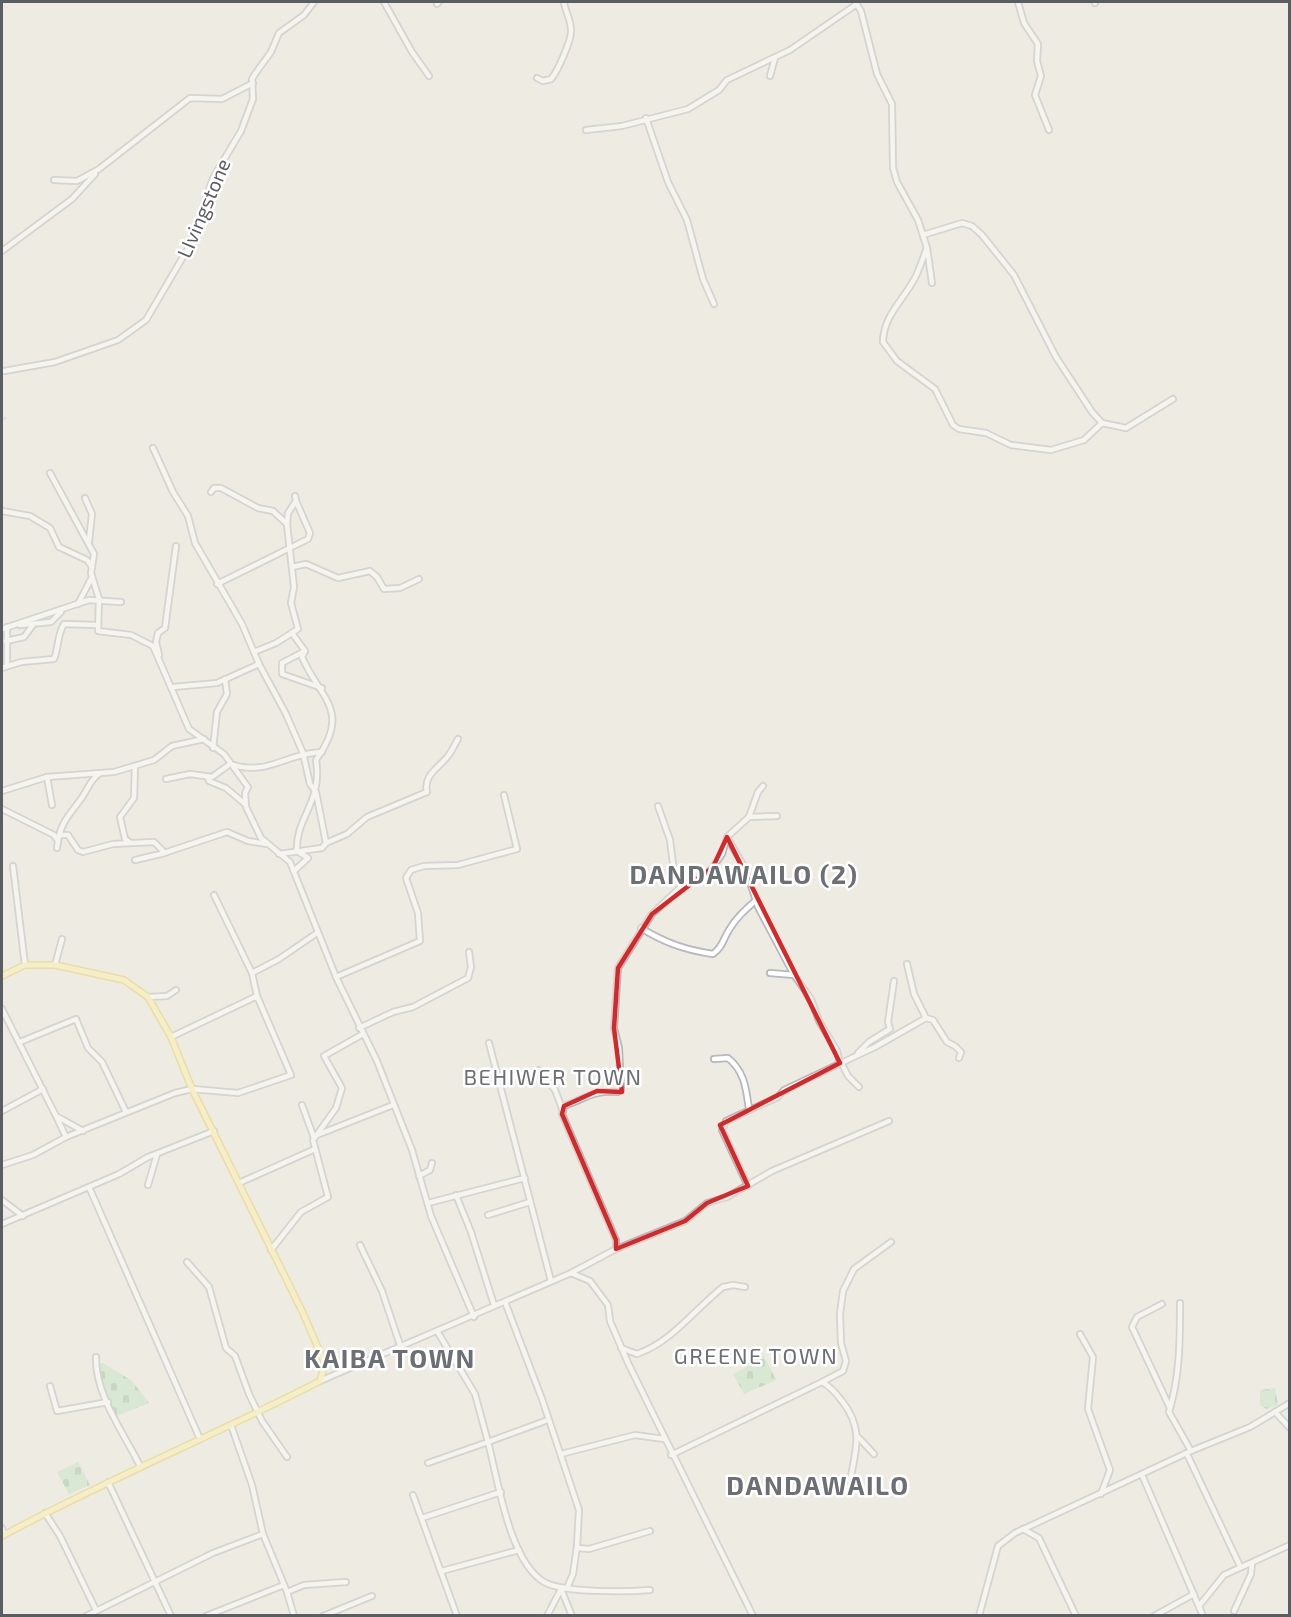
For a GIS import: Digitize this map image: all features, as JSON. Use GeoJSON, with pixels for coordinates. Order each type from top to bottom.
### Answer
{"type":"FeatureCollection","features":[{"type":"Feature","properties":{"kind":"main road"},"geometry":{"type":"LineString","coordinates":[[2,976],[25,965],[55,964],[124,980],[148,997],[171,1037],[192,1089],[325,1364],[320,1381],[2,1533]]}},
{"type":"Feature","properties":{"kind":"street","name":"LIvingstone"},"geometry":{"type":"LineString","coordinates":[[4,371],[55,362],[118,340],[146,320],[196,232],[213,178],[244,125],[253,99],[255,74],[273,48],[279,33],[304,15],[314,2]]}},
{"type":"Feature","properties":{"kind":"street"},"geometry":{"type":"LineString","coordinates":[[384,2],[412,52],[429,76]]}},
{"type":"Feature","properties":{"kind":"street"},"geometry":{"type":"LineString","coordinates":[[537,78],[543,81],[551,79],[564,57],[564,50],[572,32],[564,2]]}},
{"type":"Feature","properties":{"kind":"street"},"geometry":{"type":"LineString","coordinates":[[1018,2],[1024,23],[1038,44],[1041,76],[1035,95],[1039,111],[1049,130]]}},
{"type":"Feature","properties":{"kind":"street"},"geometry":{"type":"LineString","coordinates":[[586,130],[622,126],[688,109],[719,90],[727,80],[775,58],[809,38],[856,3],[861,11],[877,74],[894,113],[894,168],[897,182],[918,220],[927,248],[932,283]]}},
{"type":"Feature","properties":{"kind":"street"},"geometry":{"type":"LineString","coordinates":[[770,76],[775,58]]}},
{"type":"Feature","properties":{"kind":"street"},"geometry":{"type":"LineString","coordinates":[[54,180],[77,181],[99,169],[190,98],[222,99],[253,83]]}},
{"type":"Feature","properties":{"kind":"street"},"geometry":{"type":"LineString","coordinates":[[646,118],[668,182],[687,220],[703,279],[714,304]]}},
{"type":"Feature","properties":{"kind":"street"},"geometry":{"type":"LineString","coordinates":[[2,251],[72,199],[99,169]]}},
{"type":"Feature","properties":{"kind":"street"},"geometry":{"type":"LineString","coordinates":[[923,235],[962,223],[972,226],[982,235],[1014,275],[1056,357],[1102,423],[1126,428],[1173,399]]}},
{"type":"Feature","properties":{"kind":"street"},"geometry":{"type":"LineString","coordinates":[[927,248],[913,283],[901,296],[885,328],[883,342],[897,361],[935,389],[953,425],[959,429],[986,433],[1011,445],[1051,450],[1084,440],[1102,423]]}},
{"type":"Feature","properties":{"kind":"street"},"geometry":{"type":"LineString","coordinates":[[153,448],[173,492],[188,516],[195,543],[242,624],[259,664],[286,714],[303,753],[310,784],[316,792],[326,843]]}},
{"type":"Feature","properties":{"kind":"street"},"geometry":{"type":"LineString","coordinates":[[50,472],[94,554],[92,577],[99,599],[97,625],[99,632],[131,635],[153,646],[173,687],[189,729],[224,754],[248,787],[245,804]]}},
{"type":"Feature","properties":{"kind":"street"},"geometry":{"type":"LineString","coordinates":[[211,492],[214,488],[221,488],[247,503],[273,511],[287,524]]}},
{"type":"Feature","properties":{"kind":"street"},"geometry":{"type":"LineString","coordinates":[[85,498],[92,514],[89,542]]}},
{"type":"Feature","properties":{"kind":"street"},"geometry":{"type":"LineString","coordinates":[[217,584],[288,549],[304,542],[310,533],[295,499],[288,513],[287,524],[288,549],[294,587],[291,603],[298,629],[254,652]]}},
{"type":"Feature","properties":{"kind":"street"},"geometry":{"type":"LineString","coordinates":[[2,511],[30,516],[50,528],[58,545],[87,560],[92,567]]}},
{"type":"Feature","properties":{"kind":"street"},"geometry":{"type":"LineString","coordinates":[[161,660],[156,642],[158,633],[165,628],[176,546]]}},
{"type":"Feature","properties":{"kind":"street"},"geometry":{"type":"LineString","coordinates":[[292,567],[306,564],[338,578],[369,571],[377,577],[384,590],[400,588],[419,579]]}},
{"type":"Feature","properties":{"kind":"street"},"geometry":{"type":"LineString","coordinates":[[78,604],[92,577]]}},
{"type":"Feature","properties":{"kind":"street"},"geometry":{"type":"LineString","coordinates":[[97,625],[64,624],[59,634],[59,648],[54,659],[27,661],[4,667],[6,641],[4,628],[99,599],[121,602]]}},
{"type":"Feature","properties":{"kind":"street"},"geometry":{"type":"LineString","coordinates":[[15,625],[51,622],[62,611]]}},
{"type":"Feature","properties":{"kind":"street"},"geometry":{"type":"LineString","coordinates":[[6,641],[24,637],[33,625]]}},
{"type":"Feature","properties":{"kind":"street"},"geometry":{"type":"LineString","coordinates":[[292,633],[305,651]]}},
{"type":"Feature","properties":{"kind":"street"},"geometry":{"type":"LineString","coordinates":[[297,851],[297,837],[316,792],[319,777],[316,760],[329,742],[332,705],[322,688],[310,675],[302,657],[305,651]]}},
{"type":"Feature","properties":{"kind":"street"},"geometry":{"type":"LineString","coordinates":[[305,651],[282,663],[282,674],[322,688]]}},
{"type":"Feature","properties":{"kind":"street"},"geometry":{"type":"LineString","coordinates":[[173,687],[218,683],[259,664]]}},
{"type":"Feature","properties":{"kind":"street"},"geometry":{"type":"LineString","coordinates":[[213,748],[217,712],[227,694],[225,679]]}},
{"type":"Feature","properties":{"kind":"street"},"geometry":{"type":"LineString","coordinates":[[2,792],[47,777],[114,772],[154,760],[172,747],[204,739]]}},
{"type":"Feature","properties":{"kind":"street"},"geometry":{"type":"LineString","coordinates":[[279,854],[322,848],[326,843],[347,834],[367,817],[427,792],[425,785],[429,778],[438,764],[447,758],[458,739]]}},
{"type":"Feature","properties":{"kind":"street"},"geometry":{"type":"LineString","coordinates":[[230,764],[244,769],[259,769],[303,753],[322,752]]}},
{"type":"Feature","properties":{"kind":"street"},"geometry":{"type":"LineString","coordinates":[[166,779],[190,774],[208,778],[218,774],[230,764]]}},
{"type":"Feature","properties":{"kind":"street"},"geometry":{"type":"LineString","coordinates":[[131,843],[125,839],[120,817],[134,798],[135,766]]}},
{"type":"Feature","properties":{"kind":"street"},"geometry":{"type":"LineString","coordinates":[[57,848],[63,823],[83,795],[90,780],[101,772]]}},
{"type":"Feature","properties":{"kind":"street"},"geometry":{"type":"LineString","coordinates":[[47,777],[52,805]]}},
{"type":"Feature","properties":{"kind":"street"},"geometry":{"type":"LineString","coordinates":[[208,778],[209,781],[226,788],[245,804],[261,838],[290,861],[317,933],[376,1061],[412,1150],[431,1216],[474,1317]]}},
{"type":"Feature","properties":{"kind":"street"},"geometry":{"type":"LineString","coordinates":[[563,1111],[564,1106],[585,1099],[597,1091],[618,1092],[621,1089],[619,1048],[614,1028],[615,985],[618,968],[641,928],[652,914],[683,885],[702,877],[713,867],[722,854],[727,837],[749,817],[758,792],[763,786]]}},
{"type":"Feature","properties":{"kind":"street"},"geometry":{"type":"LineString","coordinates":[[336,977],[420,941],[418,914],[406,878],[411,870],[424,866],[458,864],[517,849],[504,795]]}},
{"type":"Feature","properties":{"kind":"street"},"geometry":{"type":"LineString","coordinates":[[658,806],[670,840],[674,872],[683,885]]}},
{"type":"Feature","properties":{"kind":"street"},"geometry":{"type":"LineString","coordinates":[[2,809],[35,823],[54,835],[58,841]]}},
{"type":"Feature","properties":{"kind":"street"},"geometry":{"type":"LineString","coordinates":[[749,817],[777,816]]}},
{"type":"Feature","properties":{"kind":"street"},"geometry":{"type":"LineString","coordinates":[[63,823],[78,850],[83,852],[113,844],[154,842],[165,853]]}},
{"type":"Feature","properties":{"kind":"street"},"geometry":{"type":"LineString","coordinates":[[135,860],[165,853],[226,832],[248,842],[267,844]]}},
{"type":"Feature","properties":{"kind":"street"},"geometry":{"type":"LineString","coordinates":[[59,835],[71,838]]}},
{"type":"Feature","properties":{"kind":"street"},"geometry":{"type":"LineString","coordinates":[[727,837],[746,870],[755,901],[794,975],[811,999],[819,1021],[837,1051],[848,1076],[859,1087]]}},
{"type":"Feature","properties":{"kind":"street"},"geometry":{"type":"LineString","coordinates":[[294,871],[308,858],[297,851]]}},
{"type":"Feature","properties":{"kind":"street"},"geometry":{"type":"LineString","coordinates":[[13,866],[25,965]]}},
{"type":"Feature","properties":{"kind":"street"},"geometry":{"type":"LineString","coordinates":[[2,1165],[33,1155],[66,1137],[126,1112],[192,1089],[238,1093],[291,1075],[257,996],[252,972],[214,896]]}},
{"type":"Feature","properties":{"kind":"street"},"geometry":{"type":"LineString","coordinates":[[641,928],[664,943],[691,951],[713,954],[721,948],[726,933],[738,916],[755,901]]}},
{"type":"Feature","properties":{"kind":"street"},"geometry":{"type":"LineString","coordinates":[[252,972],[279,959],[317,933]]}},
{"type":"Feature","properties":{"kind":"street"},"geometry":{"type":"LineString","coordinates":[[55,964],[62,939]]}},
{"type":"Feature","properties":{"kind":"street"},"geometry":{"type":"LineString","coordinates":[[359,1028],[393,1012],[413,1007],[468,978],[471,967],[469,952]]}},
{"type":"Feature","properties":{"kind":"street"},"geometry":{"type":"LineString","coordinates":[[907,964],[914,994],[926,1018]]}},
{"type":"Feature","properties":{"kind":"street"},"geometry":{"type":"LineString","coordinates":[[770,973],[794,975]]}},
{"type":"Feature","properties":{"kind":"street"},"geometry":{"type":"LineString","coordinates":[[856,1055],[869,1042],[890,1029],[888,1022],[894,981]]}},
{"type":"Feature","properties":{"kind":"street"},"geometry":{"type":"LineString","coordinates":[[148,997],[167,996],[176,990]]}},
{"type":"Feature","properties":{"kind":"street"},"geometry":{"type":"LineString","coordinates":[[171,1037],[257,996]]}},
{"type":"Feature","properties":{"kind":"street"},"geometry":{"type":"LineString","coordinates":[[2,1009],[66,1137]]}},
{"type":"Feature","properties":{"kind":"street"},"geometry":{"type":"LineString","coordinates":[[748,1186],[722,1130],[726,1121],[778,1097],[784,1090],[926,1018],[933,1020],[946,1042],[961,1052],[959,1058]]}},
{"type":"Feature","properties":{"kind":"street"},"geometry":{"type":"LineString","coordinates":[[20,1042],[76,1019],[88,1048],[102,1062],[126,1112]]}},
{"type":"Feature","properties":{"kind":"street"},"geometry":{"type":"LineString","coordinates":[[315,1137],[336,1107],[342,1088],[325,1054],[363,1034]]}},
{"type":"Feature","properties":{"kind":"street"},"geometry":{"type":"LineString","coordinates":[[489,1043],[551,1281]]}},
{"type":"Feature","properties":{"kind":"street"},"geometry":{"type":"LineString","coordinates":[[714,1059],[728,1058],[739,1066],[746,1083],[749,1110]]}},
{"type":"Feature","properties":{"kind":"street"},"geometry":{"type":"LineString","coordinates":[[539,1070],[555,1090],[567,1130],[616,1240],[616,1249]]}},
{"type":"Feature","properties":{"kind":"street"},"geometry":{"type":"LineString","coordinates":[[2,1111],[43,1089]]}},
{"type":"Feature","properties":{"kind":"street"},"geometry":{"type":"LineString","coordinates":[[271,1250],[301,1212],[328,1197],[315,1149],[315,1137],[302,1105]]}},
{"type":"Feature","properties":{"kind":"street"},"geometry":{"type":"LineString","coordinates":[[315,1137],[393,1105]]}},
{"type":"Feature","properties":{"kind":"street"},"geometry":{"type":"LineString","coordinates":[[56,1116],[83,1131]]}},
{"type":"Feature","properties":{"kind":"street"},"geometry":{"type":"LineString","coordinates":[[320,1381],[474,1317],[494,1305],[571,1273],[616,1249],[685,1221],[707,1203],[748,1186],[772,1171],[889,1121]]}},
{"type":"Feature","properties":{"kind":"street"},"geometry":{"type":"LineString","coordinates":[[2,1224],[89,1187],[157,1154],[214,1131]]}},
{"type":"Feature","properties":{"kind":"street"},"geometry":{"type":"LineString","coordinates":[[239,1183],[315,1149]]}},
{"type":"Feature","properties":{"kind":"street"},"geometry":{"type":"LineString","coordinates":[[148,1185],[157,1154]]}},
{"type":"Feature","properties":{"kind":"street"},"geometry":{"type":"LineString","coordinates":[[419,1176],[430,1170],[432,1162]]}},
{"type":"Feature","properties":{"kind":"street"},"geometry":{"type":"LineString","coordinates":[[428,1203],[525,1178]]}},
{"type":"Feature","properties":{"kind":"street"},"geometry":{"type":"LineString","coordinates":[[89,1187],[200,1439]]}},
{"type":"Feature","properties":{"kind":"street"},"geometry":{"type":"LineString","coordinates":[[456,1195],[471,1232],[494,1305]]}},
{"type":"Feature","properties":{"kind":"street"},"geometry":{"type":"LineString","coordinates":[[2,1200],[24,1216]]}},
{"type":"Feature","properties":{"kind":"street"},"geometry":{"type":"LineString","coordinates":[[488,1215],[530,1202]]}},
{"type":"Feature","properties":{"kind":"street"},"geometry":{"type":"LineString","coordinates":[[671,1455],[843,1371],[846,1361],[841,1343],[843,1291],[854,1269],[891,1242]]}},
{"type":"Feature","properties":{"kind":"street"},"geometry":{"type":"LineString","coordinates":[[360,1245],[382,1291],[401,1348]]}},
{"type":"Feature","properties":{"kind":"street"},"geometry":{"type":"LineString","coordinates":[[187,1262],[209,1287],[225,1348],[235,1356],[258,1412],[287,1457]]}},
{"type":"Feature","properties":{"kind":"street"},"geometry":{"type":"LineString","coordinates":[[571,1273],[590,1281],[608,1305],[610,1321],[621,1348],[663,1439],[753,1616]]}},
{"type":"Feature","properties":{"kind":"street"},"geometry":{"type":"LineString","coordinates":[[621,1348],[637,1354],[646,1351],[674,1333],[723,1287],[733,1285],[745,1287]]}},
{"type":"Feature","properties":{"kind":"street"},"geometry":{"type":"LineString","coordinates":[[505,1302],[561,1454],[579,1510],[573,1574],[547,1616]]}},
{"type":"Feature","properties":{"kind":"street"},"geometry":{"type":"LineString","coordinates":[[1180,1303],[1180,1360],[1169,1412],[1240,1566]]}},
{"type":"Feature","properties":{"kind":"street"},"geometry":{"type":"LineString","coordinates":[[1162,1304],[1137,1317],[1132,1327],[1170,1408]]}},
{"type":"Feature","properties":{"kind":"street"},"geometry":{"type":"LineString","coordinates":[[437,1331],[475,1394],[519,1550],[542,1580],[564,1588],[650,1590]]}},
{"type":"Feature","properties":{"kind":"street"},"geometry":{"type":"LineString","coordinates":[[1080,1334],[1093,1357],[1088,1409],[1110,1470],[1101,1494]]}},
{"type":"Feature","properties":{"kind":"street"},"geometry":{"type":"LineString","coordinates":[[96,1357],[98,1377],[108,1402],[140,1466]]}},
{"type":"Feature","properties":{"kind":"street"},"geometry":{"type":"LineString","coordinates":[[822,1382],[830,1386],[851,1412],[858,1437],[850,1481]]}},
{"type":"Feature","properties":{"kind":"street"},"geometry":{"type":"LineString","coordinates":[[50,1386],[57,1411],[108,1402]]}},
{"type":"Feature","properties":{"kind":"street"},"geometry":{"type":"LineString","coordinates":[[979,1616],[998,1546],[1023,1529],[1189,1452],[1250,1427],[1290,1403]]}},
{"type":"Feature","properties":{"kind":"street"},"geometry":{"type":"LineString","coordinates":[[1275,1412],[1290,1428]]}},
{"type":"Feature","properties":{"kind":"street"},"geometry":{"type":"LineString","coordinates":[[428,1462],[548,1420]]}},
{"type":"Feature","properties":{"kind":"street"},"geometry":{"type":"LineString","coordinates":[[231,1425],[252,1485],[263,1534],[287,1592],[294,1616]]}},
{"type":"Feature","properties":{"kind":"street"},"geometry":{"type":"LineString","coordinates":[[561,1454],[635,1435],[663,1439]]}},
{"type":"Feature","properties":{"kind":"street"},"geometry":{"type":"LineString","coordinates":[[858,1437],[874,1454]]}},
{"type":"Feature","properties":{"kind":"street"},"geometry":{"type":"LineString","coordinates":[[1142,1475],[1203,1616]]}},
{"type":"Feature","properties":{"kind":"street"},"geometry":{"type":"LineString","coordinates":[[108,1482],[171,1616]]}},
{"type":"Feature","properties":{"kind":"street"},"geometry":{"type":"LineString","coordinates":[[422,1518],[501,1492]]}},
{"type":"Feature","properties":{"kind":"street"},"geometry":{"type":"LineString","coordinates":[[413,1495],[457,1616]]}},
{"type":"Feature","properties":{"kind":"street"},"geometry":{"type":"LineString","coordinates":[[45,1512],[60,1536],[96,1610]]}},
{"type":"Feature","properties":{"kind":"street"},"geometry":{"type":"LineString","coordinates":[[1023,1529],[1039,1538],[1076,1616]]}},
{"type":"Feature","properties":{"kind":"street"},"geometry":{"type":"LineString","coordinates":[[577,1548],[589,1549],[650,1531]]}},
{"type":"Feature","properties":{"kind":"street"},"geometry":{"type":"LineString","coordinates":[[86,1616],[213,1553],[263,1534]]}},
{"type":"Feature","properties":{"kind":"street"},"geometry":{"type":"LineString","coordinates":[[1199,1606],[1224,1575],[1290,1545]]}},
{"type":"Feature","properties":{"kind":"street"},"geometry":{"type":"LineString","coordinates":[[442,1571],[519,1550]]}},
{"type":"Feature","properties":{"kind":"street"},"geometry":{"type":"LineString","coordinates":[[1234,1611],[1251,1574],[1252,1563]]}},
{"type":"Feature","properties":{"kind":"street"},"geometry":{"type":"LineString","coordinates":[[287,1592],[304,1585],[346,1582]]}},
{"type":"Feature","properties":{"kind":"street"},"geometry":{"type":"LineString","coordinates":[[206,1616],[284,1585]]}},
{"type":"Feature","properties":{"kind":"street"},"geometry":{"type":"LineString","coordinates":[[564,1588],[572,1616]]}},
{"type":"Feature","properties":{"kind":"street"},"geometry":{"type":"LineString","coordinates":[[1154,1616],[1194,1594]]}},
{"type":"Feature","properties":{"kind":"street"},"geometry":{"type":"LineString","coordinates":[[323,1616],[372,1596]]}},
{"type":"Feature","properties":{"kind":"highlighted area"},"geometry":{"type":"Polygon","coordinates":[[[727,837],[840,1063],[720,1125],[748,1186],[707,1203],[685,1221],[616,1249],[616,1240],[562,1114],[564,1106],[597,1091],[622,1092],[614,1028],[618,968],[652,914],[713,867],[727,837]]]}},
{"type":"Feature","properties":{"kind":"green space"},"geometry":{"type":"Polygon","coordinates":[[[737,1351],[762,1352],[776,1380],[744,1394],[733,1374],[745,1368],[737,1351]]]}},
{"type":"Feature","properties":{"kind":"green space"},"geometry":{"type":"Polygon","coordinates":[[[103,1363],[132,1381],[149,1403],[114,1417],[93,1368],[93,1364],[103,1363]]]}},
{"type":"Feature","properties":{"kind":"green space"},"geometry":{"type":"Polygon","coordinates":[[[1275,1388],[1278,1405],[1266,1409],[1260,1405],[1260,1390],[1275,1388]]]}},
{"type":"Feature","properties":{"kind":"green space"},"geometry":{"type":"Polygon","coordinates":[[[78,1462],[90,1485],[69,1494],[57,1472],[78,1462]]]}},
{"type":"Feature","properties":{"kind":"waterway"},"geometry":{"type":"LineString","coordinates":[[2,419],[6,418]]}},
{"type":"Feature","properties":{"kind":"district","name":"DANDAWAILO (2)"},"geometry":{"type":"Point","coordinates":[744,873]}},
{"type":"Feature","properties":{"kind":"district","name":"BEHIWER TOWN"},"geometry":{"type":"Point","coordinates":[553,1076]}},
{"type":"Feature","properties":{"kind":"district","name":"GREENE TOWN"},"geometry":{"type":"Point","coordinates":[756,1355]}},
{"type":"Feature","properties":{"kind":"district","name":"KAIBA TOWN"},"geometry":{"type":"Point","coordinates":[390,1357]}},
{"type":"Feature","properties":{"kind":"district","name":"DANDAWAILO"},"geometry":{"type":"Point","coordinates":[818,1484]}}]}
